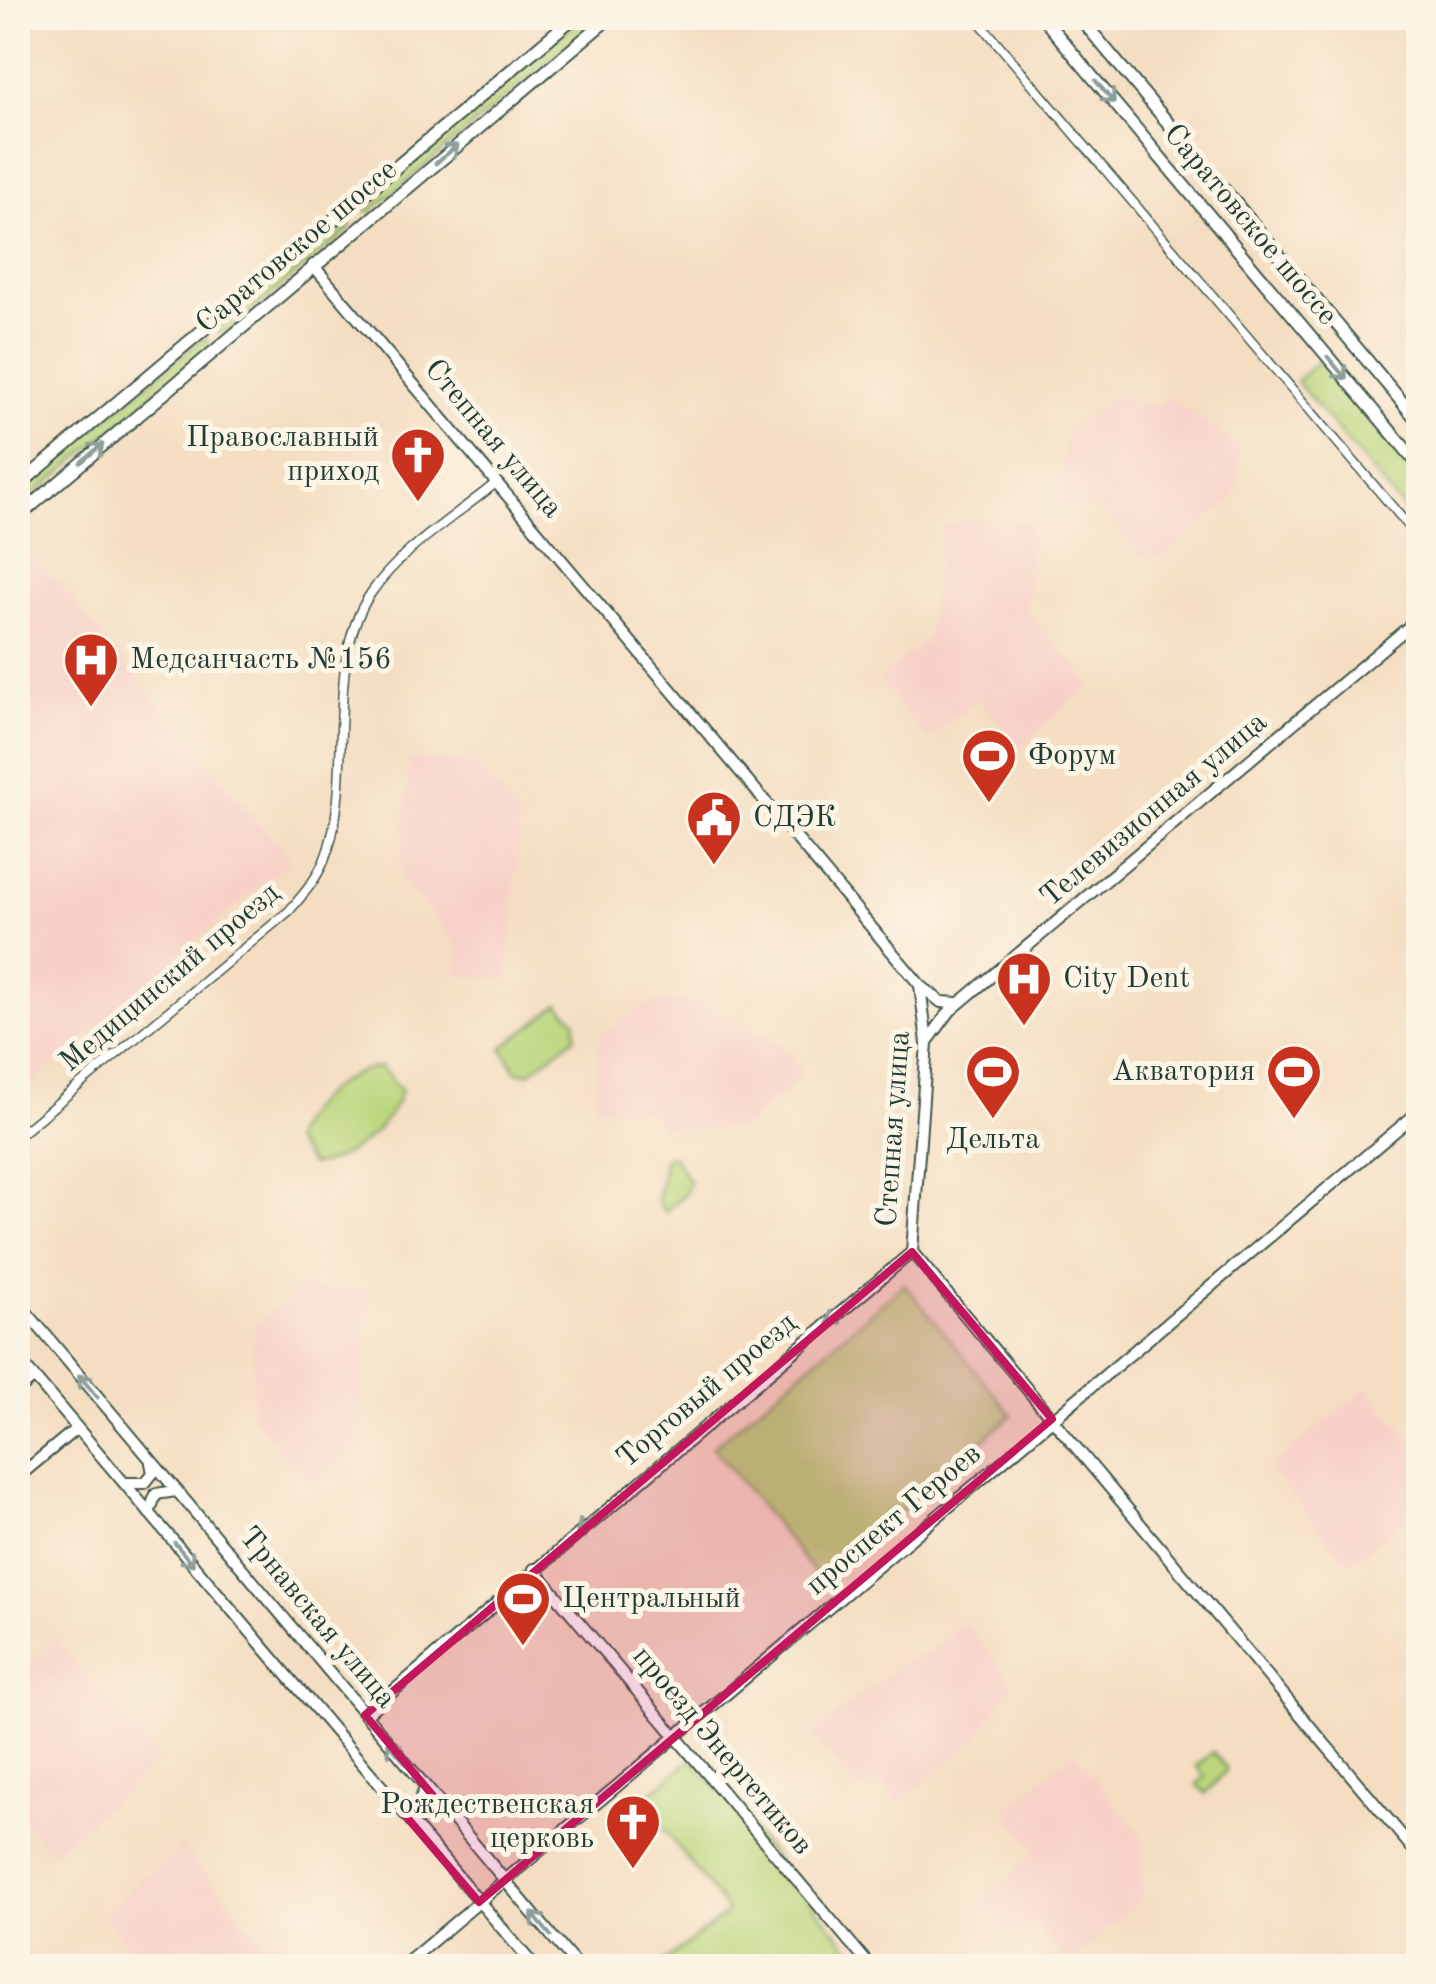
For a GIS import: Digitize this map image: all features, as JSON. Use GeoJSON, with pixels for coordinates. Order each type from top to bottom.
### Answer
{"type":"FeatureCollection","features":[{"type":"Feature","properties":{"kind":"main road","name":"Саратовское шоссе"},"geometry":{"type":"LineString","coordinates":[[18,486],[573,18]]}},
{"type":"Feature","properties":{"kind":"main road","name":"Саратовское шоссе"},"geometry":{"type":"LineString","coordinates":[[18,516],[609,18]]}},
{"type":"Feature","properties":{"kind":"main road","name":"Саратовское шоссе"},"geometry":{"type":"LineString","coordinates":[[1043,18],[1418,464]]}},
{"type":"Feature","properties":{"kind":"main road","name":"Саратовское шоссе"},"geometry":{"type":"LineString","coordinates":[[1080,18],[1418,420]]}},
{"type":"Feature","properties":{"kind":"main road"},"geometry":{"type":"LineString","coordinates":[[348,205],[363,223]]}},
{"type":"Feature","properties":{"kind":"main road"},"geometry":{"type":"LineString","coordinates":[[204,329],[218,344]]}},
{"type":"Feature","properties":{"kind":"street"},"geometry":{"type":"LineString","coordinates":[[976,18],[1418,537]]}},
{"type":"Feature","properties":{"kind":"street","name":"Степная улица"},"geometry":{"type":"LineString","coordinates":[[313,265],[920,985],[927,1043],[912,1252],[1418,1855]]}},
{"type":"Feature","properties":{"kind":"street","name":"Медицинский проезд"},"geometry":{"type":"LineString","coordinates":[[18,1136],[290,910],[312,883],[330,841],[351,646],[360,612],[387,572],[497,482]]}},
{"type":"Feature","properties":{"kind":"street","name":"Телевизионная улица"},"geometry":{"type":"LineString","coordinates":[[927,1043],[941,1020],[1418,619]]}},
{"type":"Feature","properties":{"kind":"street"},"geometry":{"type":"LineString","coordinates":[[920,985],[942,1002],[963,1002]]}},
{"type":"Feature","properties":{"kind":"street","name":"проспект Героев"},"geometry":{"type":"LineString","coordinates":[[403,1966],[1418,1112]]}},
{"type":"Feature","properties":{"kind":"street","name":"Торговый проезд"},"geometry":{"type":"LineString","coordinates":[[366,1715],[912,1252]]}},
{"type":"Feature","properties":{"kind":"street","name":"Трнавская улица"},"geometry":{"type":"LineString","coordinates":[[18,1302],[578,1966]]}},
{"type":"Feature","properties":{"kind":"street","name":"Трнавская улица"},"geometry":{"type":"LineString","coordinates":[[18,1358],[534,1966]]}},
{"type":"Feature","properties":{"kind":"street"},"geometry":{"type":"LineString","coordinates":[[18,1391],[34,1377]]}},
{"type":"Feature","properties":{"kind":"street"},"geometry":{"type":"LineString","coordinates":[[18,1477],[77,1428]]}},
{"type":"Feature","properties":{"kind":"street"},"geometry":{"type":"LineString","coordinates":[[121,1480],[132,1486],[145,1483],[152,1472],[150,1460]]}},
{"type":"Feature","properties":{"kind":"street"},"geometry":{"type":"LineString","coordinates":[[149,1513],[156,1494],[177,1491]]}},
{"type":"Feature","properties":{"kind":"street","name":"проезд Энергетиков"},"geometry":{"type":"LineString","coordinates":[[534,1569],[870,1966]]}},
{"type":"Feature","properties":{"kind":"street"},"geometry":{"type":"LineString","coordinates":[[399,1808],[418,1804],[426,1787]]}},
{"type":"Feature","properties":{"kind":"highlighted area"},"geometry":{"type":"Polygon","coordinates":[[[912,1252],[1052,1419],[479,1902],[399,1808],[445,1810],[365,1715],[912,1252]]]}},
{"type":"Feature","properties":{"kind":"shaded area"},"geometry":{"type":"Polygon","coordinates":[[[1121,393],[1134,405],[1157,406],[1165,397],[1241,446],[1236,496],[1162,558],[1141,556],[1099,508],[1059,506],[1066,431],[1121,393]]]}},
{"type":"Feature","properties":{"kind":"shaded area"},"geometry":{"type":"Polygon","coordinates":[[[966,519],[1032,524],[1028,601],[1023,606],[1091,684],[1020,748],[977,699],[928,740],[878,679],[926,640],[942,528],[966,519]]]}},
{"type":"Feature","properties":{"kind":"shaded area","name":"Медсанчасть №156"},"geometry":{"type":"Polygon","coordinates":[[[29,549],[290,860],[18,1095],[18,559],[29,549]]]}},
{"type":"Feature","properties":{"kind":"shaded area"},"geometry":{"type":"Polygon","coordinates":[[[409,759],[478,764],[520,819],[508,979],[457,975],[458,945],[400,879],[409,759]]]}},
{"type":"Feature","properties":{"kind":"shaded area"},"geometry":{"type":"Polygon","coordinates":[[[652,1001],[700,1002],[781,1044],[804,1073],[741,1130],[663,1127],[649,1110],[595,1107],[599,1037],[652,1001]]]}},
{"type":"Feature","properties":{"kind":"shaded area"},"geometry":{"type":"Polygon","coordinates":[[[301,1288],[370,1290],[356,1446],[310,1487],[252,1417],[254,1325],[301,1288]]]}},
{"type":"Feature","properties":{"kind":"shaded area"},"geometry":{"type":"Polygon","coordinates":[[[1367,1387],[1418,1450],[1418,1507],[1349,1565],[1269,1468],[1367,1387]]]}},
{"type":"Feature","properties":{"kind":"shaded area"},"geometry":{"type":"Polygon","coordinates":[[[965,1622],[1013,1683],[975,1741],[897,1804],[878,1779],[860,1793],[811,1734],[908,1659],[925,1655],[965,1622]]]}},
{"type":"Feature","properties":{"kind":"shaded area"},"geometry":{"type":"Polygon","coordinates":[[[56,1640],[160,1761],[51,1854],[18,1814],[18,1761],[25,1755],[18,1746],[18,1673],[56,1640]]]}},
{"type":"Feature","properties":{"kind":"shaded area"},"geometry":{"type":"Polygon","coordinates":[[[1074,1752],[1144,1839],[1143,1889],[1142,1899],[1069,1963],[1033,1923],[1012,1939],[980,1902],[1037,1851],[1004,1810],[1074,1752]]]}},
{"type":"Feature","properties":{"kind":"shaded area"},"geometry":{"type":"Polygon","coordinates":[[[182,1846],[266,1945],[240,1966],[145,1966],[101,1915],[182,1846]]]}},
{"type":"Feature","properties":{"kind":"green space"},"geometry":{"type":"Polygon","coordinates":[[[581,18],[600,18],[370,212],[362,209],[363,201],[581,18]]]}},
{"type":"Feature","properties":{"kind":"green space"},"geometry":{"type":"Polygon","coordinates":[[[351,217],[350,229],[225,333],[217,332],[217,324],[343,218],[351,217]]]}},
{"type":"Feature","properties":{"kind":"green space"},"geometry":{"type":"Polygon","coordinates":[[[203,338],[208,340],[207,349],[18,509],[18,492],[203,338]]]}},
{"type":"Feature","properties":{"kind":"green space"},"geometry":{"type":"Polygon","coordinates":[[[1320,360],[1418,477],[1418,526],[1296,381],[1320,360]]]}},
{"type":"Feature","properties":{"kind":"green space"},"geometry":{"type":"Polygon","coordinates":[[[559,1004],[576,1021],[575,1037],[529,1073],[517,1072],[502,1048],[559,1004]]]}},
{"type":"Feature","properties":{"kind":"green space"},"geometry":{"type":"Polygon","coordinates":[[[381,1067],[401,1091],[387,1117],[353,1149],[311,1165],[292,1141],[305,1115],[339,1083],[381,1067]]]}},
{"type":"Feature","properties":{"kind":"green space"},"geometry":{"type":"Polygon","coordinates":[[[672,1155],[689,1180],[686,1193],[665,1212],[657,1202],[665,1157],[672,1155]]]}},
{"type":"Feature","properties":{"kind":"green space"},"geometry":{"type":"Polygon","coordinates":[[[904,1284],[1012,1415],[821,1581],[713,1447],[904,1284]]]}},
{"type":"Feature","properties":{"kind":"green space"},"geometry":{"type":"Polygon","coordinates":[[[1213,1752],[1227,1769],[1206,1794],[1197,1784],[1205,1777],[1196,1766],[1213,1752]]]}},
{"type":"Feature","properties":{"kind":"green space"},"geometry":{"type":"Polygon","coordinates":[[[692,1759],[865,1966],[659,1966],[728,1912],[643,1799],[692,1759]]]}},
{"type":"Feature","properties":{"kind":"place","name":"Православный приход"},"geometry":{"type":"Point","coordinates":[418,504]}},
{"type":"Feature","properties":{"kind":"place","name":"Медсанчасть №156"},"geometry":{"type":"Point","coordinates":[91,709]}},
{"type":"Feature","properties":{"kind":"place","name":"Форум"},"geometry":{"type":"Point","coordinates":[989,805]}},
{"type":"Feature","properties":{"kind":"place","name":"СДЭК"},"geometry":{"type":"Point","coordinates":[714,867]}},
{"type":"Feature","properties":{"kind":"place","name":"City Dent"},"geometry":{"type":"Point","coordinates":[1024,1028]}},
{"type":"Feature","properties":{"kind":"place","name":"Дельта"},"geometry":{"type":"Point","coordinates":[993,1121]}},
{"type":"Feature","properties":{"kind":"place","name":"Акватория"},"geometry":{"type":"Point","coordinates":[1294,1121]}},
{"type":"Feature","properties":{"kind":"place","name":"Центральный"},"geometry":{"type":"Point","coordinates":[523,1648]}},
{"type":"Feature","properties":{"kind":"place","name":"Рождественская церковь"},"geometry":{"type":"Point","coordinates":[633,1871]}}]}
